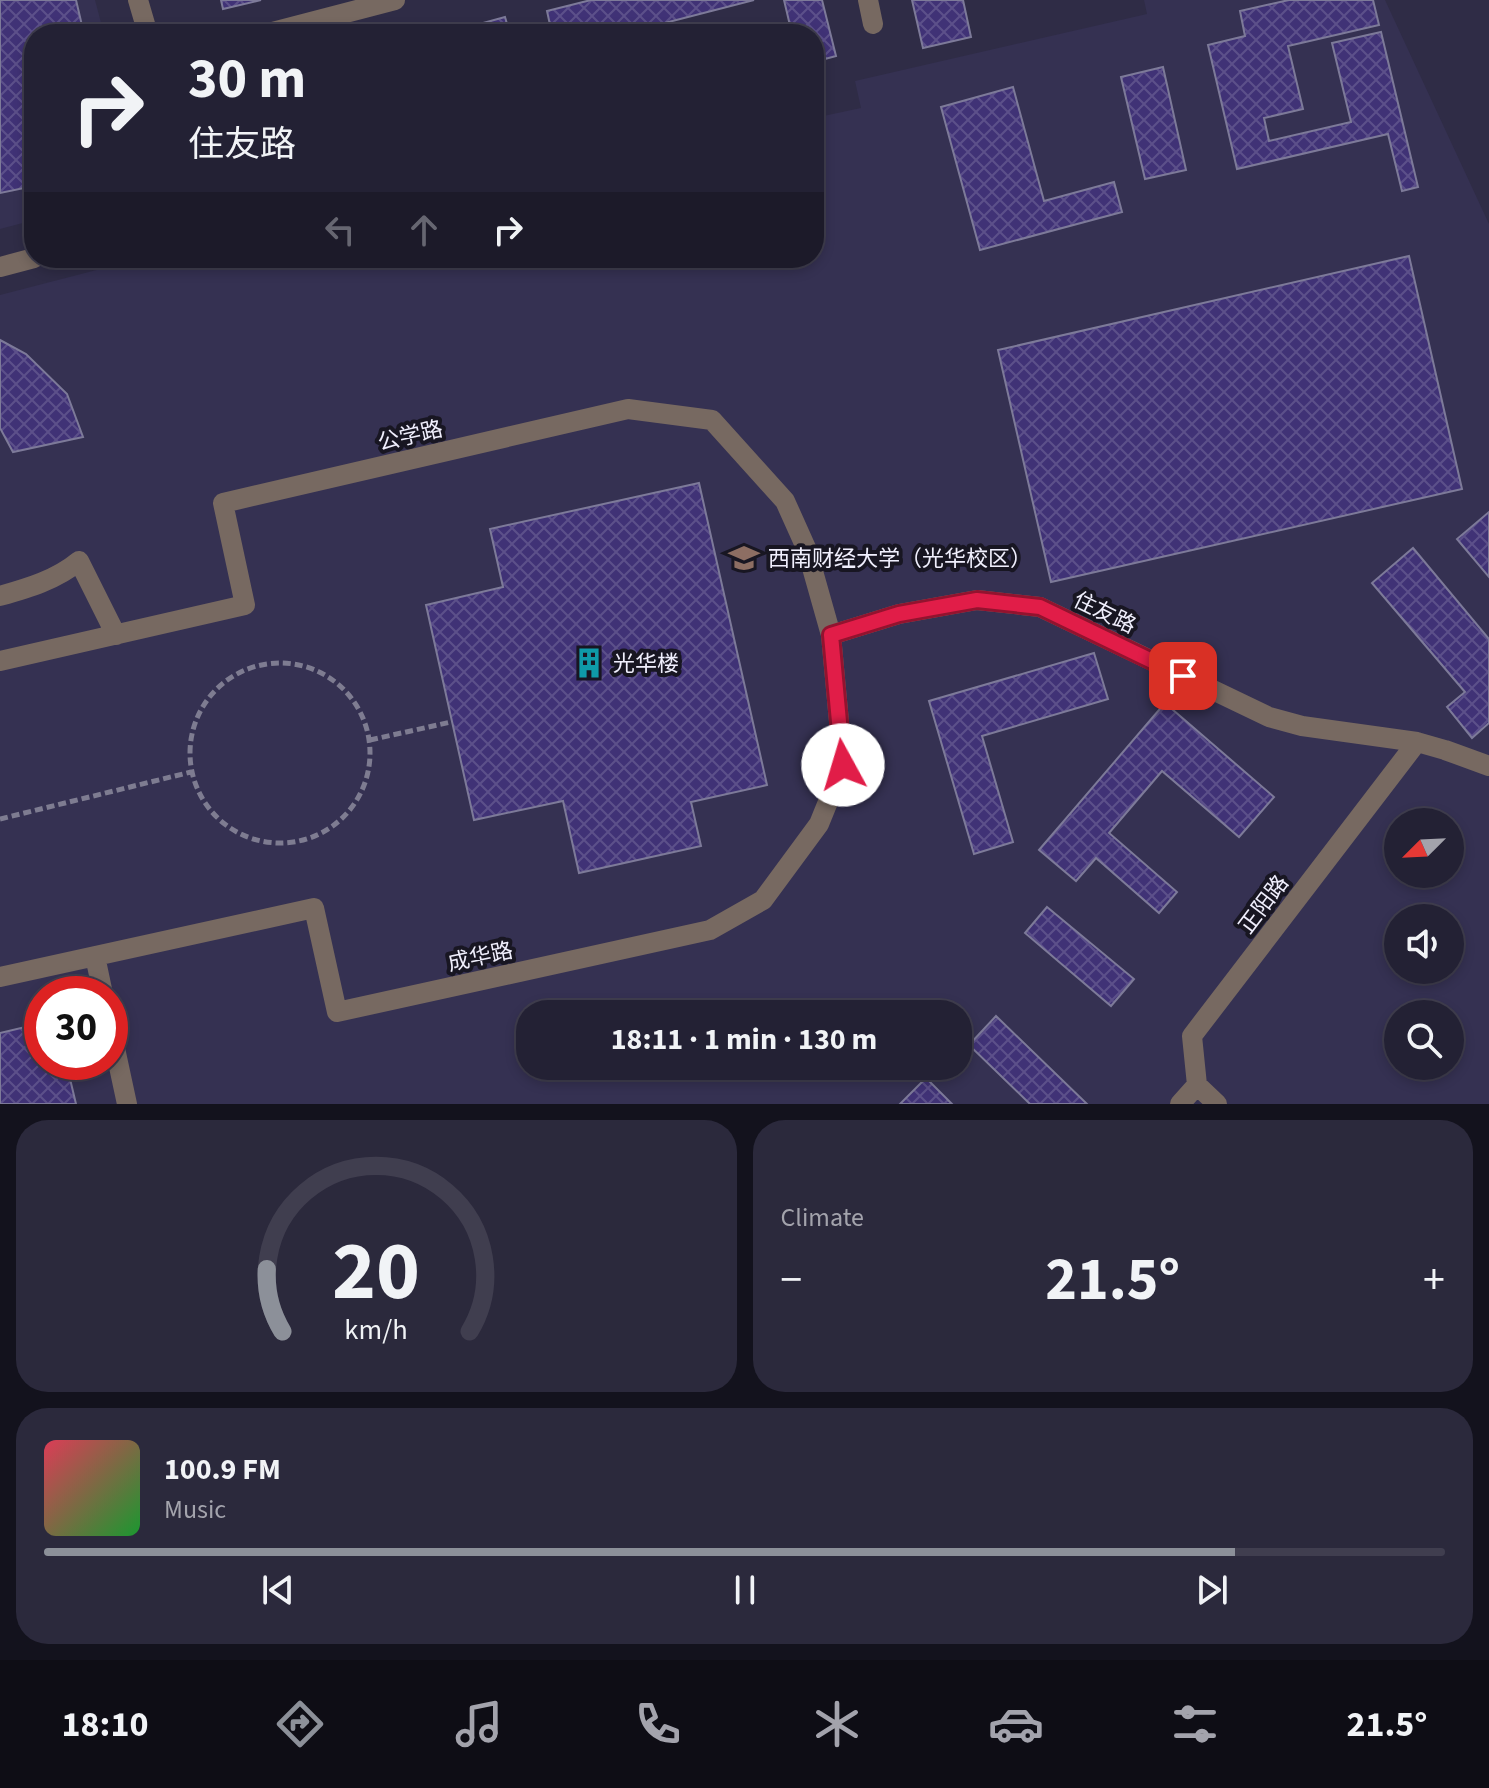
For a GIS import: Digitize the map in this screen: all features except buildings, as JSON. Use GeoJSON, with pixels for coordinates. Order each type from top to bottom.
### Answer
{"type":"FeatureCollection","features":[{"type":"Feature","properties":{"kind":"street"},"geometry":{"type":"LineString","coordinates":[[138,0],[145,24]]}},
{"type":"Feature","properties":{"kind":"street"},"geometry":{"type":"LineString","coordinates":[[303,24],[395,0]]}},
{"type":"Feature","properties":{"kind":"street"},"geometry":{"type":"LineString","coordinates":[[868,0],[873,24]]}},
{"type":"Feature","properties":{"kind":"street"},"geometry":{"type":"LineString","coordinates":[[0,267],[24,261]]}},
{"type":"Feature","properties":{"kind":"street","name":"公学路"},"geometry":{"type":"LineString","coordinates":[[0,661],[245,605],[223,503],[628,409],[712,420],[723,431],[785,501],[807,550],[831,635]]}},
{"type":"Feature","properties":{"kind":"street"},"geometry":{"type":"LineString","coordinates":[[0,596],[30,588],[66,572],[79,561],[116,635]]}},
{"type":"Feature","properties":{"kind":"street","name":"住友路"},"geometry":{"type":"LineString","coordinates":[[831,635],[899,614],[977,600],[1040,607],[1269,717],[1302,726],[1417,742],[1489,766]]}},
{"type":"Feature","properties":{"kind":"street","name":"成华路"},"geometry":{"type":"LineString","coordinates":[[0,977],[314,908],[337,1012],[710,930],[763,900],[819,824],[843,765],[831,635]]}},
{"type":"Feature","properties":{"kind":"street","name":"正阳路"},"geometry":{"type":"LineString","coordinates":[[1197,1085],[1192,1036],[1417,742]]}},
{"type":"Feature","properties":{"kind":"street"},"geometry":{"type":"LineString","coordinates":[[95,956],[99,976]]}},
{"type":"Feature","properties":{"kind":"street"},"geometry":{"type":"LineString","coordinates":[[122,1080],[127,1104]]}},
{"type":"Feature","properties":{"kind":"street"},"geometry":{"type":"LineString","coordinates":[[1180,1104],[1197,1085],[1217,1104]]}},
{"type":"Feature","properties":{"kind":"path"},"geometry":{"type":"LineString","coordinates":[[264,663],[293,663],[321,671],[344,688],[361,712],[370,740],[369,771],[358,800],[338,823],[311,839],[281,844],[250,839],[223,824],[203,801],[191,772],[190,743],[198,714],[214,690],[237,673],[264,663]]}},
{"type":"Feature","properties":{"kind":"path"},"geometry":{"type":"LineString","coordinates":[[370,740],[451,722]]}},
{"type":"Feature","properties":{"kind":"path"},"geometry":{"type":"LineString","coordinates":[[0,819],[191,772]]}},
{"type":"Feature","properties":{"kind":"shaded area"},"geometry":{"type":"Polygon","coordinates":[[[0,0],[95,0],[101,24],[24,24],[24,223],[0,229],[0,0]]]}},
{"type":"Feature","properties":{"kind":"shaded area","name":"西南财经大学（光华校区）"},"geometry":{"type":"Polygon","coordinates":[[[1144,0],[1385,0],[1489,224],[1489,1104],[0,1104],[0,295],[104,268],[824,268],[824,116],[861,108],[855,81],[1147,14],[1144,0]]]}},
{"type":"Feature","properties":{"kind":"place","name":"西南财经大学（光华校区）"},"geometry":{"type":"Point","coordinates":[744,558]}},
{"type":"Feature","properties":{"kind":"place","name":"光华楼"},"geometry":{"type":"Point","coordinates":[589,663]}},
{"type":"Feature","properties":{"kind":"route"},"geometry":{"type":"LineString","coordinates":[[843,765],[831,635],[899,614],[977,600],[1040,607],[1183,676]]}}]}
